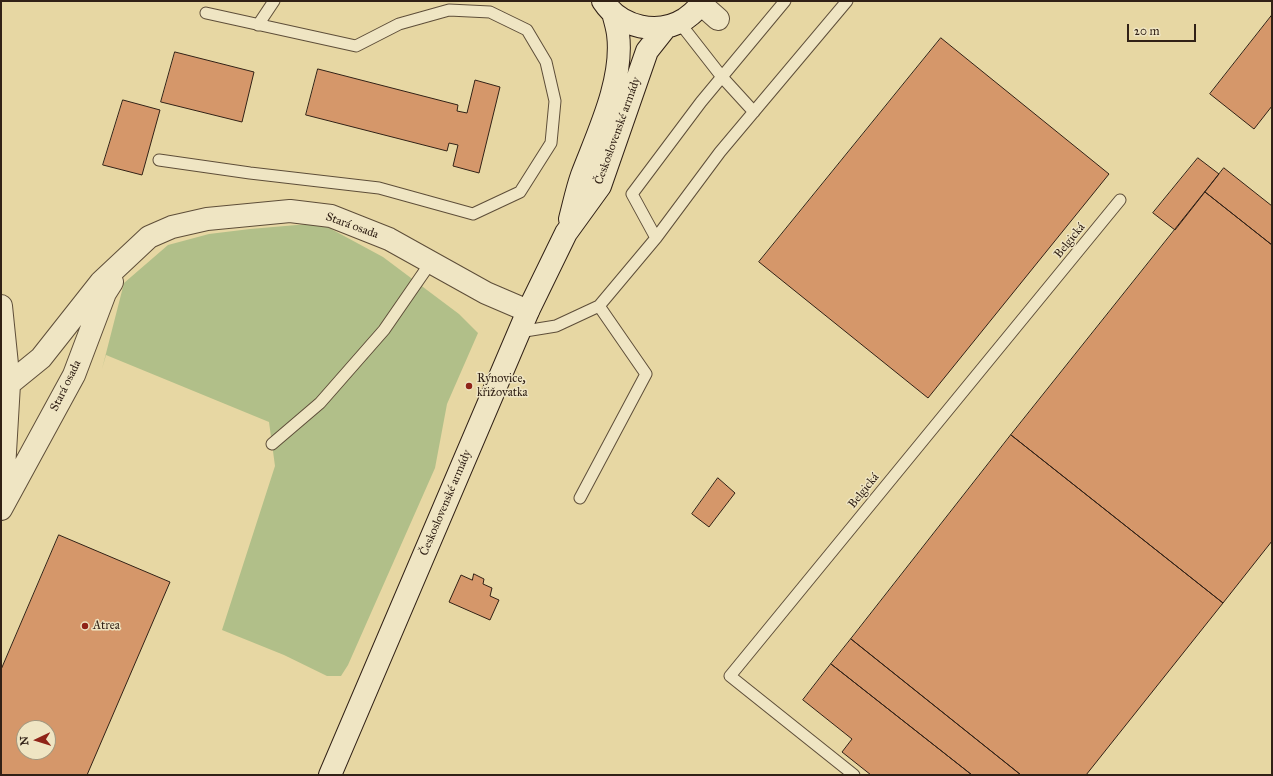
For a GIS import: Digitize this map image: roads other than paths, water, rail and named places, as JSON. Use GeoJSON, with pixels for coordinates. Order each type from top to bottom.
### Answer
{"type":"FeatureCollection","features":[{"type":"Feature","properties":{"kind":"street"},"geometry":{"type":"LineString","coordinates":[[702,2],[718,19]]}},
{"type":"Feature","properties":{"kind":"street","name":"Československé armády"},"geometry":{"type":"LineString","coordinates":[[330,775],[528,311],[566,233],[600,186],[647,51],[673,25],[692,14],[702,2]]}},
{"type":"Feature","properties":{"kind":"street"},"geometry":{"type":"LineString","coordinates":[[608,7],[625,22],[638,27],[652,29],[673,25]]}},
{"type":"Feature","properties":{"kind":"street","name":"Československé armády"},"geometry":{"type":"LineString","coordinates":[[566,233],[582,176],[599,135],[614,86],[618,57],[618,35],[608,7]]}},
{"type":"Feature","properties":{"kind":"street","name":"Stará osada"},"geometry":{"type":"LineString","coordinates":[[5,385],[41,358],[101,282],[149,237],[172,227],[207,218],[290,211],[332,216],[389,239],[486,293],[528,311]]}},
{"type":"Feature","properties":{"kind":"street","name":"Stará osada"},"geometry":{"type":"LineString","coordinates":[[1,509],[74,375],[106,293],[124,260]]}},
{"type":"Feature","properties":{"kind":"street","name":"Stará osada"},"geometry":{"type":"LineString","coordinates":[[1,306],[5,385],[1,509]]}},
{"type":"Feature","properties":{"kind":"lane"},"geometry":{"type":"LineString","coordinates":[[258,25],[274,1]]}},
{"type":"Feature","properties":{"kind":"lane"},"geometry":{"type":"LineString","coordinates":[[656,238],[632,194],[722,77],[784,1]]}},
{"type":"Feature","properties":{"kind":"lane"},"geometry":{"type":"LineString","coordinates":[[519,332],[556,326],[599,306],[656,238],[720,152],[847,1]]}},
{"type":"Feature","properties":{"kind":"lane"},"geometry":{"type":"LineString","coordinates":[[159,160],[250,173],[379,188],[473,214],[520,192],[551,143],[555,101],[546,62],[527,30],[490,12],[449,10],[399,24],[356,46],[206,13]]}},
{"type":"Feature","properties":{"kind":"lane"},"geometry":{"type":"LineString","coordinates":[[673,25],[754,112]]}},
{"type":"Feature","properties":{"kind":"lane","name":"Belgická"},"geometry":{"type":"LineString","coordinates":[[854,775],[730,676],[1120,200]]}},
{"type":"Feature","properties":{"kind":"lane"},"geometry":{"type":"LineString","coordinates":[[272,444],[320,403],[384,330],[430,262]]}},
{"type":"Feature","properties":{"kind":"lane"},"geometry":{"type":"LineString","coordinates":[[580,498],[646,374],[599,306]]}},
{"type":"Feature","properties":{"kind":"place","name":"Rýnovice, křižovatka"},"geometry":{"type":"Point","coordinates":[469,386]}},
{"type":"Feature","properties":{"kind":"place","name":"Atrea"},"geometry":{"type":"Point","coordinates":[85,626]}}]}
